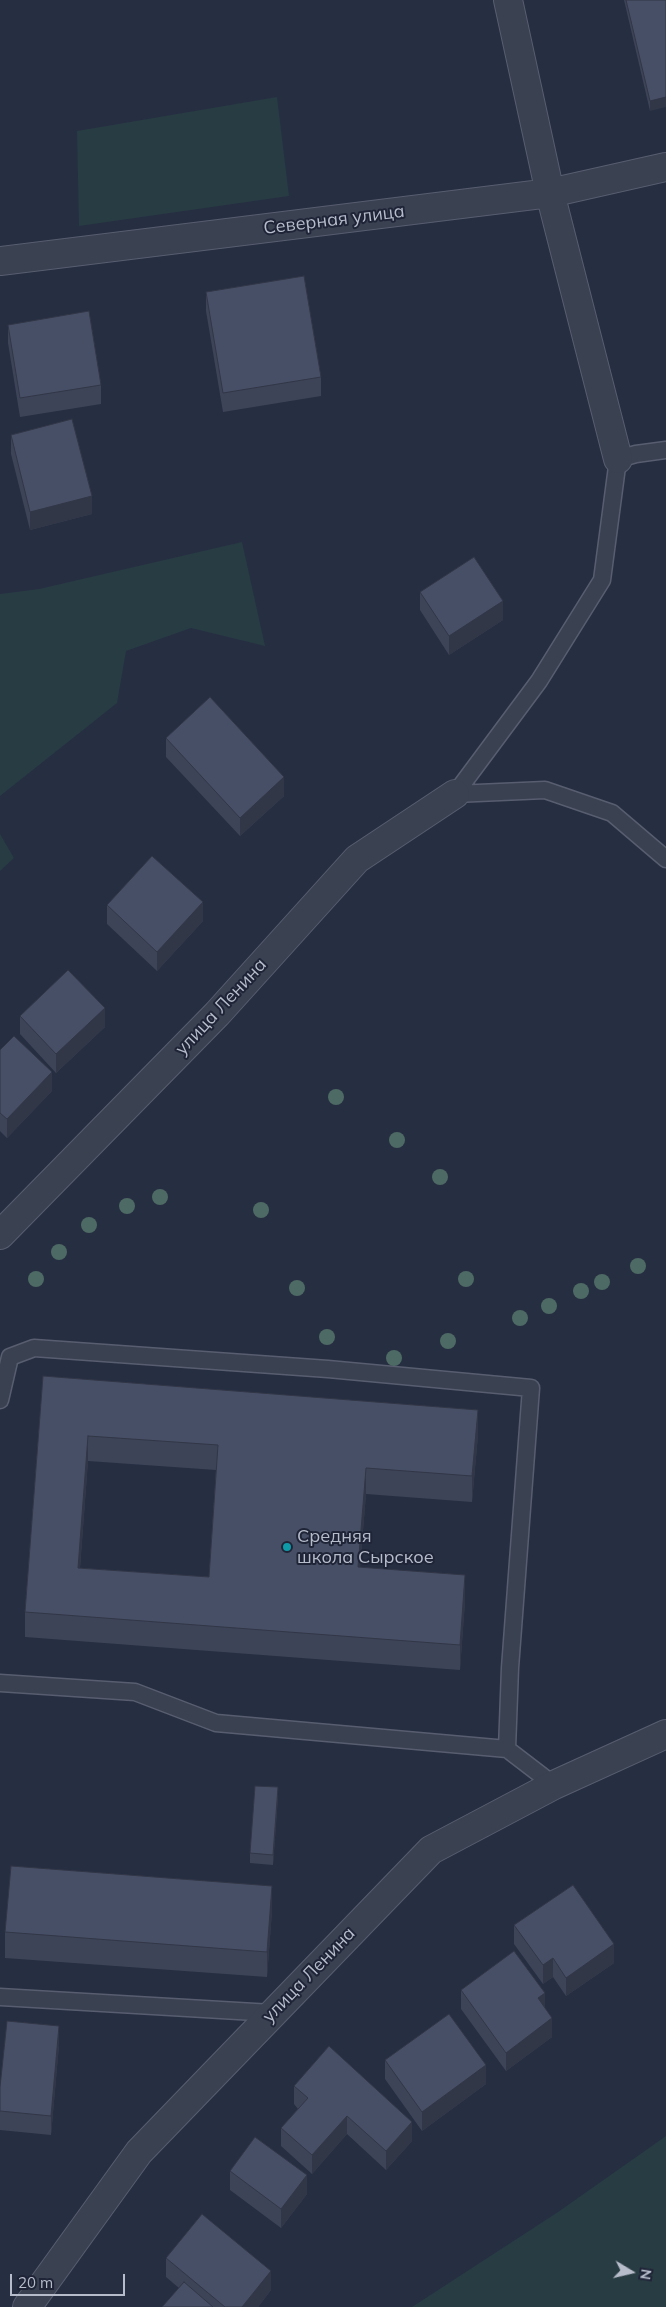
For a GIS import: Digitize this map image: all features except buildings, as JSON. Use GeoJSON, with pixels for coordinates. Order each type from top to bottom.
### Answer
{"type":"FeatureCollection","features":[{"type":"Feature","properties":{"kind":"street"},"geometry":{"type":"LineString","coordinates":[[508,0],[550,193],[618,459]]}},
{"type":"Feature","properties":{"kind":"street","name":"Северная улица"},"geometry":{"type":"LineString","coordinates":[[0,261],[550,193],[666,167]]}},
{"type":"Feature","properties":{"kind":"street","name":"улица Ленина"},"geometry":{"type":"LineString","coordinates":[[0,1235],[217,1014],[357,859],[455,794]]}},
{"type":"Feature","properties":{"kind":"street","name":"улица Ленина"},"geometry":{"type":"LineString","coordinates":[[27,2307],[139,2152],[431,1850],[554,1785],[666,1734]]}},
{"type":"Feature","properties":{"kind":"lane"},"geometry":{"type":"LineString","coordinates":[[455,794],[539,681],[602,580],[618,459],[636,454],[666,450]]}},
{"type":"Feature","properties":{"kind":"lane"},"geometry":{"type":"LineString","coordinates":[[455,794],[545,790],[612,812],[666,859]]}},
{"type":"Feature","properties":{"kind":"lane"},"geometry":{"type":"LineString","coordinates":[[0,1400],[10,1357],[34,1348],[328,1369],[532,1388],[510,1668],[507,1749]]}},
{"type":"Feature","properties":{"kind":"lane"},"geometry":{"type":"LineString","coordinates":[[0,1683],[135,1692],[216,1723],[507,1749],[554,1785]]}},
{"type":"Feature","properties":{"kind":"lane"},"geometry":{"type":"LineString","coordinates":[[0,1997],[272,2013]]}},
{"type":"Feature","properties":{"kind":"shaded area"},"geometry":{"type":"Polygon","coordinates":[[[277,97],[289,196],[79,226],[77,131],[277,97]]]}},
{"type":"Feature","properties":{"kind":"shaded area"},"geometry":{"type":"Polygon","coordinates":[[[242,542],[265,646],[191,628],[126,651],[117,703],[0,796],[0,594],[39,589],[242,542]]]}},
{"type":"Feature","properties":{"kind":"shaded area"},"geometry":{"type":"Polygon","coordinates":[[[0,834],[14,858],[0,871],[0,834]]]}},
{"type":"Feature","properties":{"kind":"shaded area"},"geometry":{"type":"Polygon","coordinates":[[[666,2136],[666,2307],[412,2307],[558,2212],[666,2136]]]}},
{"type":"Feature","properties":{"kind":"place","name":"Средняя школа Сырское"},"geometry":{"type":"Point","coordinates":[287,1547]}}]}
